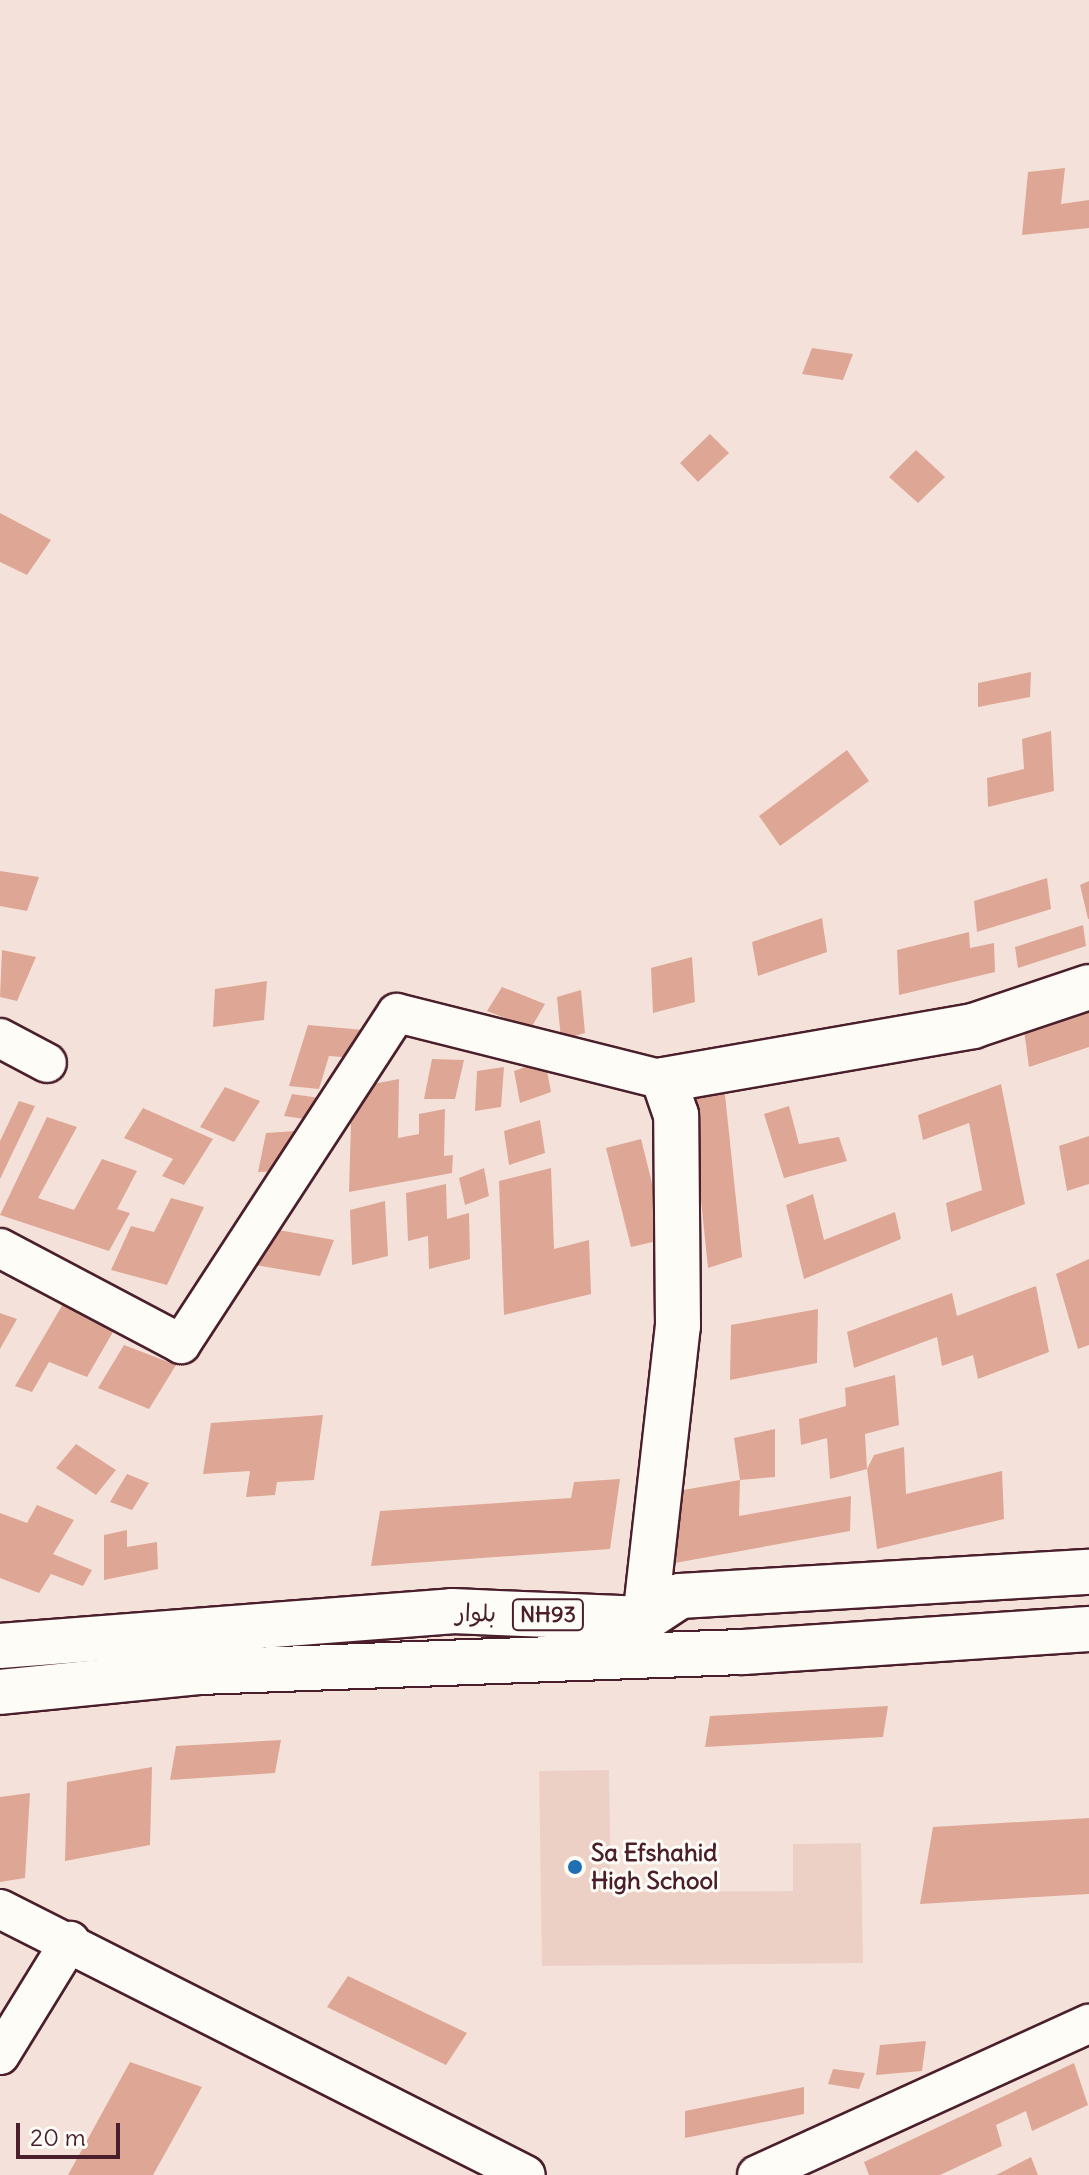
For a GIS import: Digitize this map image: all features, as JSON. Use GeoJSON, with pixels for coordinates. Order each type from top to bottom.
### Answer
{"type":"FeatureCollection","features":[{"type":"Feature","properties":{"kind":"main road"},"geometry":{"type":"LineString","coordinates":[[645,1619],[678,1326],[676,1115],[664,1080],[973,1026],[1089,987]]}},
{"type":"Feature","properties":{"kind":"main road"},"geometry":{"type":"LineString","coordinates":[[645,1619],[680,1596],[1089,1572]]}},
{"type":"Feature","properties":{"kind":"main road","name":"بلوار"},"geometry":{"type":"LineString","coordinates":[[0,1692],[198,1652],[452,1611],[645,1619]]}},
{"type":"Feature","properties":{"kind":"main road","name":"بلوار"},"geometry":{"type":"LineString","coordinates":[[0,1646],[198,1652],[743,1652],[1089,1629]]}},
{"type":"Feature","properties":{"kind":"street"},"geometry":{"type":"LineString","coordinates":[[0,1248],[181,1344],[397,1013],[664,1080]]}},
{"type":"Feature","properties":{"kind":"street"},"geometry":{"type":"LineString","coordinates":[[0,1038],[47,1063]]}},
{"type":"Feature","properties":{"kind":"street"},"geometry":{"type":"LineString","coordinates":[[0,1909],[70,1941],[526,2175]]}},
{"type":"Feature","properties":{"kind":"street"},"geometry":{"type":"LineString","coordinates":[[0,2055],[70,1941]]}},
{"type":"Feature","properties":{"kind":"street"},"geometry":{"type":"LineString","coordinates":[[757,2175],[1089,2024]]}},
{"type":"Feature","properties":{"kind":"shaded area","name":"Sa Efshahid High School"},"geometry":{"type":"Polygon","coordinates":[[[609,1770],[611,1892],[793,1891],[793,1844],[861,1843],[863,1963],[542,1966],[539,1771],[609,1770]]]}},
{"type":"Feature","properties":{"kind":"building"},"geometry":{"type":"Polygon","coordinates":[[[1065,168],[1061,204],[1089,200],[1089,228],[1022,235],[1028,172],[1065,168]]]}},
{"type":"Feature","properties":{"kind":"building"},"geometry":{"type":"Polygon","coordinates":[[[812,348],[853,354],[843,380],[802,374],[812,348]]]}},
{"type":"Feature","properties":{"kind":"building"},"geometry":{"type":"Polygon","coordinates":[[[710,434],[729,453],[698,482],[680,463],[710,434]]]}},
{"type":"Feature","properties":{"kind":"building"},"geometry":{"type":"Polygon","coordinates":[[[916,450],[945,477],[918,503],[889,477],[916,450]]]}},
{"type":"Feature","properties":{"kind":"building"},"geometry":{"type":"Polygon","coordinates":[[[0,513],[51,540],[27,575],[0,562],[0,513]]]}},
{"type":"Feature","properties":{"kind":"building"},"geometry":{"type":"Polygon","coordinates":[[[1031,672],[1030,697],[978,707],[978,683],[1031,672]]]}},
{"type":"Feature","properties":{"kind":"building"},"geometry":{"type":"Polygon","coordinates":[[[1051,731],[1054,791],[988,807],[987,778],[1024,769],[1022,739],[1051,731]]]}},
{"type":"Feature","properties":{"kind":"building"},"geometry":{"type":"Polygon","coordinates":[[[847,750],[869,781],[780,846],[759,816],[847,750]]]}},
{"type":"Feature","properties":{"kind":"building"},"geometry":{"type":"Polygon","coordinates":[[[0,871],[39,877],[27,911],[0,906],[0,871]]]}},
{"type":"Feature","properties":{"kind":"building"},"geometry":{"type":"Polygon","coordinates":[[[1047,878],[1051,909],[977,932],[974,901],[1047,878]]]}},
{"type":"Feature","properties":{"kind":"building"},"geometry":{"type":"Polygon","coordinates":[[[1089,881],[1089,919],[1088,919],[1080,885],[1089,881]]]}},
{"type":"Feature","properties":{"kind":"building"},"geometry":{"type":"Polygon","coordinates":[[[822,918],[827,952],[758,976],[752,942],[822,918]]]}},
{"type":"Feature","properties":{"kind":"building"},"geometry":{"type":"Polygon","coordinates":[[[1083,925],[1086,946],[1018,968],[1015,947],[1083,925]]]}},
{"type":"Feature","properties":{"kind":"building"},"geometry":{"type":"Polygon","coordinates":[[[969,932],[970,948],[994,943],[995,972],[899,995],[897,950],[969,932]]]}},
{"type":"Feature","properties":{"kind":"building"},"geometry":{"type":"Polygon","coordinates":[[[2,950],[36,957],[17,1001],[0,997],[2,950]]]}},
{"type":"Feature","properties":{"kind":"building"},"geometry":{"type":"Polygon","coordinates":[[[692,957],[695,1002],[653,1013],[651,968],[692,957]]]}},
{"type":"Feature","properties":{"kind":"building"},"geometry":{"type":"Polygon","coordinates":[[[267,981],[264,1020],[213,1027],[215,989],[267,981]]]}},
{"type":"Feature","properties":{"kind":"building"},"geometry":{"type":"Polygon","coordinates":[[[502,987],[545,1004],[531,1028],[487,1011],[502,987]]]}},
{"type":"Feature","properties":{"kind":"building"},"geometry":{"type":"Polygon","coordinates":[[[581,990],[585,1033],[561,1040],[557,997],[581,990]]]}},
{"type":"Feature","properties":{"kind":"building"},"geometry":{"type":"Polygon","coordinates":[[[1089,1007],[1089,1047],[1029,1067],[1024,1030],[1089,1007]]]}},
{"type":"Feature","properties":{"kind":"building"},"geometry":{"type":"Polygon","coordinates":[[[308,1025],[375,1031],[366,1059],[329,1056],[319,1089],[289,1086],[308,1025]]]}},
{"type":"Feature","properties":{"kind":"building"},"geometry":{"type":"Polygon","coordinates":[[[432,1059],[464,1060],[455,1099],[424,1099],[432,1059]]]}},
{"type":"Feature","properties":{"kind":"building"},"geometry":{"type":"Polygon","coordinates":[[[545,1060],[551,1092],[520,1103],[514,1071],[545,1060]]]}},
{"type":"Feature","properties":{"kind":"building"},"geometry":{"type":"Polygon","coordinates":[[[504,1067],[501,1107],[475,1111],[477,1071],[504,1067]]]}},
{"type":"Feature","properties":{"kind":"building"},"geometry":{"type":"Polygon","coordinates":[[[399,1079],[398,1138],[419,1134],[419,1114],[445,1109],[444,1156],[453,1155],[452,1173],[349,1192],[352,1088],[399,1079]]]}},
{"type":"Feature","properties":{"kind":"building"},"geometry":{"type":"Polygon","coordinates":[[[1001,1084],[1025,1204],[951,1232],[946,1203],[982,1190],[969,1123],[923,1140],[918,1115],[1001,1084]]]}},
{"type":"Feature","properties":{"kind":"building"},"geometry":{"type":"Polygon","coordinates":[[[724,1085],[742,1257],[708,1268],[699,1181],[665,1103],[724,1085]]]}},
{"type":"Feature","properties":{"kind":"building"},"geometry":{"type":"Polygon","coordinates":[[[225,1087],[260,1101],[234,1142],[200,1127],[225,1087]]]}},
{"type":"Feature","properties":{"kind":"building"},"geometry":{"type":"Polygon","coordinates":[[[292,1094],[341,1101],[332,1123],[284,1116],[292,1094]]]}},
{"type":"Feature","properties":{"kind":"building"},"geometry":{"type":"Polygon","coordinates":[[[19,1101],[35,1106],[0,1179],[0,1141],[19,1101]]]}},
{"type":"Feature","properties":{"kind":"building"},"geometry":{"type":"Polygon","coordinates":[[[789,1106],[799,1144],[839,1137],[847,1161],[784,1178],[764,1114],[789,1106]]]}},
{"type":"Feature","properties":{"kind":"building"},"geometry":{"type":"Polygon","coordinates":[[[143,1108],[213,1139],[184,1185],[162,1176],[173,1159],[124,1138],[143,1108]]]}},
{"type":"Feature","properties":{"kind":"building"},"geometry":{"type":"Polygon","coordinates":[[[47,1117],[77,1127],[38,1198],[74,1210],[102,1159],[137,1171],[117,1209],[130,1213],[109,1251],[0,1215],[47,1117]]]}},
{"type":"Feature","properties":{"kind":"building"},"geometry":{"type":"Polygon","coordinates":[[[540,1120],[545,1153],[509,1165],[504,1131],[540,1120]]]}},
{"type":"Feature","properties":{"kind":"building"},"geometry":{"type":"Polygon","coordinates":[[[295,1131],[291,1152],[309,1170],[258,1172],[266,1133],[295,1131]]]}},
{"type":"Feature","properties":{"kind":"building"},"geometry":{"type":"Polygon","coordinates":[[[1089,1136],[1089,1184],[1067,1191],[1059,1146],[1089,1136]]]}},
{"type":"Feature","properties":{"kind":"building"},"geometry":{"type":"Polygon","coordinates":[[[641,1139],[666,1239],[631,1247],[606,1148],[641,1139]]]}},
{"type":"Feature","properties":{"kind":"building"},"geometry":{"type":"Polygon","coordinates":[[[484,1168],[489,1196],[465,1205],[459,1178],[484,1168]]]}},
{"type":"Feature","properties":{"kind":"building"},"geometry":{"type":"Polygon","coordinates":[[[551,1168],[554,1249],[589,1240],[591,1294],[504,1315],[499,1181],[551,1168]]]}},
{"type":"Feature","properties":{"kind":"building"},"geometry":{"type":"Polygon","coordinates":[[[446,1184],[447,1219],[469,1213],[470,1259],[429,1269],[428,1236],[408,1241],[406,1193],[446,1184]]]}},
{"type":"Feature","properties":{"kind":"building"},"geometry":{"type":"Polygon","coordinates":[[[813,1194],[824,1240],[895,1212],[901,1239],[804,1279],[786,1205],[813,1194]]]}},
{"type":"Feature","properties":{"kind":"building"},"geometry":{"type":"Polygon","coordinates":[[[171,1198],[204,1207],[167,1285],[111,1270],[131,1226],[154,1232],[171,1198]]]}},
{"type":"Feature","properties":{"kind":"building"},"geometry":{"type":"Polygon","coordinates":[[[385,1201],[388,1256],[352,1265],[350,1210],[385,1201]]]}},
{"type":"Feature","properties":{"kind":"building"},"geometry":{"type":"Polygon","coordinates":[[[251,1225],[334,1240],[320,1276],[237,1262],[251,1225]]]}},
{"type":"Feature","properties":{"kind":"building"},"geometry":{"type":"Polygon","coordinates":[[[1089,1259],[1089,1345],[1078,1349],[1056,1274],[1089,1259]]]}},
{"type":"Feature","properties":{"kind":"building"},"geometry":{"type":"Polygon","coordinates":[[[1036,1286],[1049,1352],[978,1379],[973,1355],[942,1366],[937,1337],[854,1368],[847,1332],[952,1293],[957,1316],[1036,1286]]]}},
{"type":"Feature","properties":{"kind":"building"},"geometry":{"type":"Polygon","coordinates":[[[63,1304],[117,1325],[87,1377],[49,1362],[32,1392],[15,1386],[63,1304]]]}},
{"type":"Feature","properties":{"kind":"building"},"geometry":{"type":"Polygon","coordinates":[[[818,1309],[817,1363],[730,1380],[731,1325],[818,1309]]]}},
{"type":"Feature","properties":{"kind":"building"},"geometry":{"type":"Polygon","coordinates":[[[0,1313],[17,1319],[0,1349],[0,1313]]]}},
{"type":"Feature","properties":{"kind":"building"},"geometry":{"type":"Polygon","coordinates":[[[124,1345],[176,1365],[149,1409],[98,1388],[124,1345]]]}},
{"type":"Feature","properties":{"kind":"building"},"geometry":{"type":"Polygon","coordinates":[[[895,1375],[899,1425],[865,1434],[867,1469],[830,1479],[827,1438],[801,1445],[799,1419],[846,1406],[845,1388],[895,1375]]]}},
{"type":"Feature","properties":{"kind":"building"},"geometry":{"type":"Polygon","coordinates":[[[323,1415],[314,1480],[277,1482],[275,1495],[246,1497],[250,1471],[203,1474],[211,1423],[323,1415]]]}},
{"type":"Feature","properties":{"kind":"building"},"geometry":{"type":"Polygon","coordinates":[[[775,1429],[775,1477],[740,1480],[734,1438],[775,1429]]]}},
{"type":"Feature","properties":{"kind":"building"},"geometry":{"type":"Polygon","coordinates":[[[76,1444],[116,1470],[96,1495],[56,1468],[76,1444]]]}},
{"type":"Feature","properties":{"kind":"building"},"geometry":{"type":"Polygon","coordinates":[[[904,1447],[906,1494],[1002,1471],[1004,1519],[877,1549],[867,1469],[874,1455],[904,1447]]]}},
{"type":"Feature","properties":{"kind":"building"},"geometry":{"type":"Polygon","coordinates":[[[127,1474],[149,1483],[132,1510],[110,1502],[127,1474]]]}},
{"type":"Feature","properties":{"kind":"building"},"geometry":{"type":"Polygon","coordinates":[[[620,1479],[610,1549],[371,1566],[380,1511],[571,1498],[574,1482],[620,1479]]]}},
{"type":"Feature","properties":{"kind":"building"},"geometry":{"type":"Polygon","coordinates":[[[740,1480],[739,1516],[851,1496],[850,1531],[653,1567],[655,1495],[740,1480]]]}},
{"type":"Feature","properties":{"kind":"building"},"geometry":{"type":"Polygon","coordinates":[[[37,1505],[74,1520],[53,1554],[92,1570],[83,1586],[51,1574],[39,1593],[0,1578],[0,1513],[27,1523],[37,1505]]]}},
{"type":"Feature","properties":{"kind":"building"},"geometry":{"type":"Polygon","coordinates":[[[127,1530],[127,1547],[157,1542],[158,1569],[104,1580],[104,1535],[127,1530]]]}},
{"type":"Feature","properties":{"kind":"building"},"geometry":{"type":"Polygon","coordinates":[[[888,1706],[883,1737],[705,1747],[710,1716],[888,1706]]]}},
{"type":"Feature","properties":{"kind":"building"},"geometry":{"type":"Polygon","coordinates":[[[281,1740],[275,1773],[170,1780],[176,1746],[281,1740]]]}},
{"type":"Feature","properties":{"kind":"building"},"geometry":{"type":"Polygon","coordinates":[[[152,1767],[150,1845],[65,1861],[67,1782],[152,1767]]]}},
{"type":"Feature","properties":{"kind":"building"},"geometry":{"type":"Polygon","coordinates":[[[30,1793],[25,1878],[0,1882],[0,1797],[30,1793]]]}},
{"type":"Feature","properties":{"kind":"building"},"geometry":{"type":"Polygon","coordinates":[[[1089,1818],[1089,1894],[920,1904],[933,1827],[1089,1818]]]}},
{"type":"Feature","properties":{"kind":"building"},"geometry":{"type":"Polygon","coordinates":[[[348,1976],[467,2033],[446,2065],[327,2007],[348,1976]]]}},
{"type":"Feature","properties":{"kind":"building"},"geometry":{"type":"Polygon","coordinates":[[[926,2041],[922,2071],[876,2075],[880,2045],[926,2041]]]}},
{"type":"Feature","properties":{"kind":"building"},"geometry":{"type":"Polygon","coordinates":[[[130,2062],[202,2087],[153,2175],[68,2175],[130,2062]]]}},
{"type":"Feature","properties":{"kind":"building"},"geometry":{"type":"Polygon","coordinates":[[[1074,2063],[1088,2105],[1032,2131],[1026,2111],[996,2125],[1002,2146],[940,2175],[869,2175],[864,2162],[1074,2063]]]}},
{"type":"Feature","properties":{"kind":"building"},"geometry":{"type":"Polygon","coordinates":[[[833,2069],[865,2073],[859,2089],[828,2084],[833,2069]]]}},
{"type":"Feature","properties":{"kind":"building"},"geometry":{"type":"Polygon","coordinates":[[[804,2087],[804,2114],[685,2138],[685,2111],[804,2087]]]}},
{"type":"Feature","properties":{"kind":"building"},"geometry":{"type":"Polygon","coordinates":[[[1031,2157],[1038,2175],[996,2175],[1031,2157]]]}},
{"type":"Feature","properties":{"kind":"place","name":"Sa Efshahid High School"},"geometry":{"type":"Point","coordinates":[575,1867]}}]}
